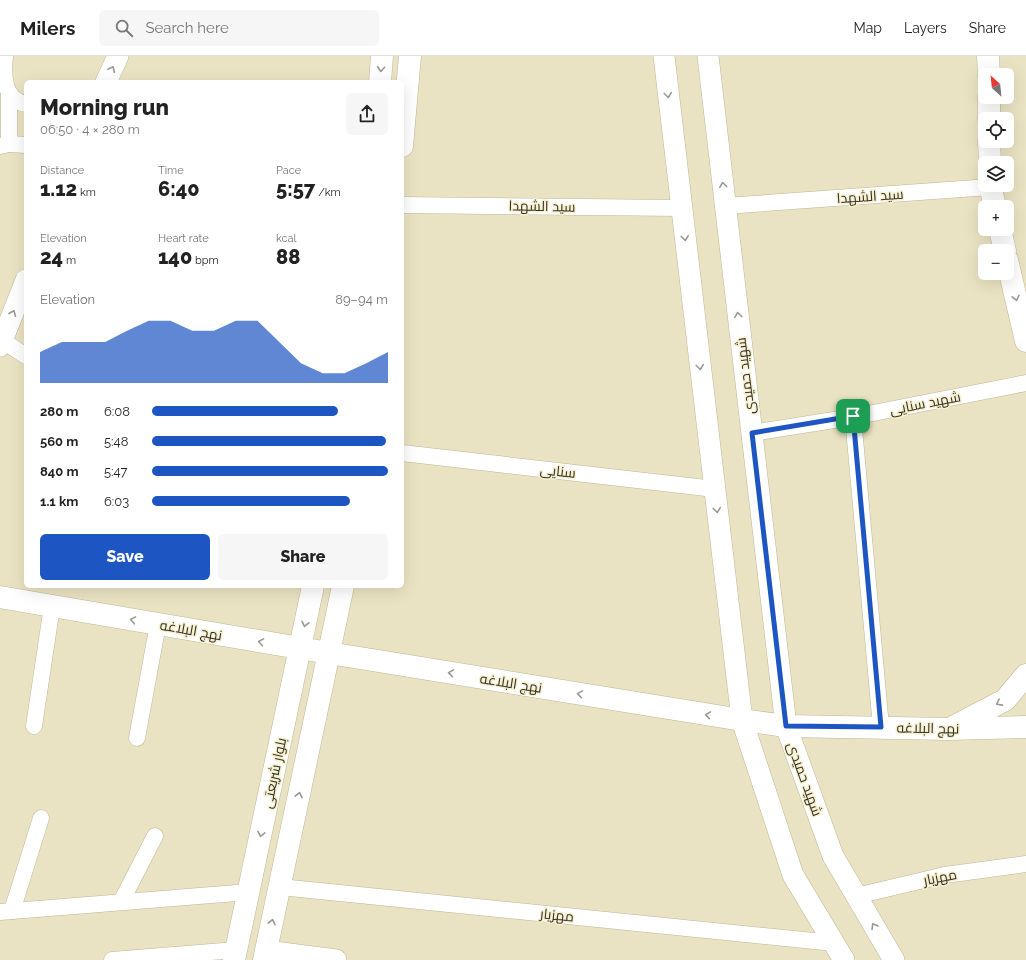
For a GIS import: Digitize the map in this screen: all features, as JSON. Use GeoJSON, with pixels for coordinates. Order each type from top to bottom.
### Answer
{"type":"FeatureCollection","features":[{"type":"Feature","properties":{"kind":"main road"},"geometry":{"type":"LineString","coordinates":[[380,80],[382,56]]}},
{"type":"Feature","properties":{"kind":"main road"},"geometry":{"type":"LineString","coordinates":[[404,124],[410,56]]}},
{"type":"Feature","properties":{"kind":"main road"},"geometry":{"type":"LineString","coordinates":[[988,56],[989,68]]}},
{"type":"Feature","properties":{"kind":"main road"},"geometry":{"type":"LineString","coordinates":[[1012,280],[1026,341]]}},
{"type":"Feature","properties":{"kind":"main road","name":"بلوار شریعتی"},"geometry":{"type":"LineString","coordinates":[[235,955],[313,588]]}},
{"type":"Feature","properties":{"kind":"main road","name":"بلوار شریعتی"},"geometry":{"type":"LineString","coordinates":[[265,956],[343,588]]}},
{"type":"Feature","properties":{"kind":"main road","name":"نهج البلاغه"},"geometry":{"type":"LineString","coordinates":[[0,597],[329,653],[786,726],[948,729],[1026,728]]}},
{"type":"Feature","properties":{"kind":"main road"},"geometry":{"type":"LineString","coordinates":[[948,729],[1005,700],[1026,675]]}},
{"type":"Feature","properties":{"kind":"street"},"geometry":{"type":"LineString","coordinates":[[5,56],[3,72],[9,95],[4,145],[24,145]]}},
{"type":"Feature","properties":{"kind":"street"},"geometry":{"type":"LineString","coordinates":[[107,80],[118,56]]}},
{"type":"Feature","properties":{"kind":"street"},"geometry":{"type":"LineString","coordinates":[[664,56],[742,720],[793,875],[839,951]]}},
{"type":"Feature","properties":{"kind":"street","name":"شهید حمیدی"},"geometry":{"type":"LineString","coordinates":[[708,56],[786,726],[832,856],[894,960]]}},
{"type":"Feature","properties":{"kind":"street"},"geometry":{"type":"LineString","coordinates":[[9,95],[19,103],[24,104]]}},
{"type":"Feature","properties":{"kind":"street","name":"سید الشهدا"},"geometry":{"type":"LineString","coordinates":[[725,206],[992,193]]}},
{"type":"Feature","properties":{"kind":"street","name":"سید الشهدا"},"geometry":{"type":"LineString","coordinates":[[404,205],[681,208]]}},
{"type":"Feature","properties":{"kind":"street"},"geometry":{"type":"LineString","coordinates":[[24,285],[1,341],[24,355]]}},
{"type":"Feature","properties":{"kind":"street","name":"شهید سنایی"},"geometry":{"type":"LineString","coordinates":[[752,433],[853,416],[1026,383]]}},
{"type":"Feature","properties":{"kind":"street"},"geometry":{"type":"LineString","coordinates":[[853,416],[881,727]]}},
{"type":"Feature","properties":{"kind":"street","name":"سنایی"},"geometry":{"type":"LineString","coordinates":[[404,454],[714,489]]}},
{"type":"Feature","properties":{"kind":"street"},"geometry":{"type":"LineString","coordinates":[[34,726],[52,606]]}},
{"type":"Feature","properties":{"kind":"street"},"geometry":{"type":"LineString","coordinates":[[137,738],[158,624]]}},
{"type":"Feature","properties":{"kind":"street"},"geometry":{"type":"LineString","coordinates":[[41,818],[6,911],[248,892]]}},
{"type":"Feature","properties":{"kind":"street"},"geometry":{"type":"LineString","coordinates":[[121,902],[155,836]]}},
{"type":"Feature","properties":{"kind":"street","name":"مهزیار"},"geometry":{"type":"LineString","coordinates":[[856,896],[945,875],[1026,864]]}},
{"type":"Feature","properties":{"kind":"street","name":"مهزیار"},"geometry":{"type":"LineString","coordinates":[[280,887],[839,951]]}},
{"type":"Feature","properties":{"kind":"street"},"geometry":{"type":"LineString","coordinates":[[112,960],[235,955]]}},
{"type":"Feature","properties":{"kind":"street"},"geometry":{"type":"LineString","coordinates":[[265,956],[336,960]]}},
{"type":"Feature","properties":{"kind":"route"},"geometry":{"type":"LineString","coordinates":[[853,416],[872,645],[881,727],[786,726],[752,433],[853,416]]}}]}
